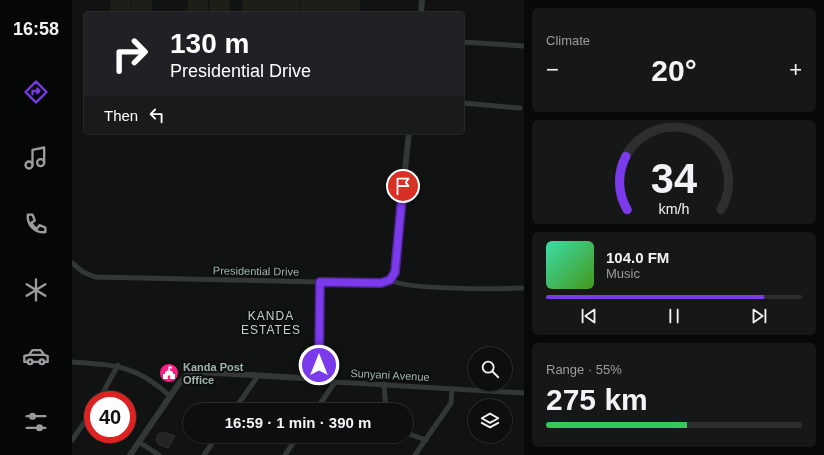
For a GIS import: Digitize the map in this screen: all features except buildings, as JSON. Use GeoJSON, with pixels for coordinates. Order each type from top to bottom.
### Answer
{"type":"FeatureCollection","features":[{"type":"Feature","properties":{"kind":"street"},"geometry":{"type":"LineString","coordinates":[[421,12],[422,0]]}},
{"type":"Feature","properties":{"kind":"street"},"geometry":{"type":"LineString","coordinates":[[464,42],[524,46]]}},
{"type":"Feature","properties":{"kind":"street"},"geometry":{"type":"LineString","coordinates":[[464,103],[520,108]]}},
{"type":"Feature","properties":{"kind":"street"},"geometry":{"type":"LineString","coordinates":[[409,134],[395,272],[390,280],[397,284],[442,287],[522,288]]}},
{"type":"Feature","properties":{"kind":"street","name":"Presidential Drive"},"geometry":{"type":"LineString","coordinates":[[72,263],[83,272],[95,277],[381,283],[390,280]]}},
{"type":"Feature","properties":{"kind":"street"},"geometry":{"type":"LineString","coordinates":[[319,379],[320,282]]}},
{"type":"Feature","properties":{"kind":"street"},"geometry":{"type":"LineString","coordinates":[[72,362],[118,366],[150,380],[170,396]]}},
{"type":"Feature","properties":{"kind":"street"},"geometry":{"type":"LineString","coordinates":[[104,391],[118,366]]}},
{"type":"Feature","properties":{"kind":"street","name":"Sunyani Avenue"},"geometry":{"type":"LineString","coordinates":[[130,455],[170,396],[186,376],[195,372],[524,393]]}},
{"type":"Feature","properties":{"kind":"street"},"geometry":{"type":"LineString","coordinates":[[239,403],[258,376]]}},
{"type":"Feature","properties":{"kind":"street"},"geometry":{"type":"LineString","coordinates":[[321,403],[335,382]]}},
{"type":"Feature","properties":{"kind":"street"},"geometry":{"type":"LineString","coordinates":[[384,384],[385,403]]}},
{"type":"Feature","properties":{"kind":"street"},"geometry":{"type":"LineString","coordinates":[[415,455],[450,403],[452,389]]}},
{"type":"Feature","properties":{"kind":"street"},"geometry":{"type":"LineString","coordinates":[[72,440],[84,423]]}},
{"type":"Feature","properties":{"kind":"street"},"geometry":{"type":"LineString","coordinates":[[413,435],[426,440]]}},
{"type":"Feature","properties":{"kind":"street"},"geometry":{"type":"LineString","coordinates":[[139,442],[159,455]]}},
{"type":"Feature","properties":{"kind":"street"},"geometry":{"type":"LineString","coordinates":[[204,455],[212,443]]}},
{"type":"Feature","properties":{"kind":"street"},"geometry":{"type":"LineString","coordinates":[[285,455],[293,443]]}},
{"type":"Feature","properties":{"kind":"shaded area"},"geometry":{"type":"Polygon","coordinates":[[[111,0],[131,0],[130,12],[110,12],[111,0]]]}},
{"type":"Feature","properties":{"kind":"shaded area"},"geometry":{"type":"Polygon","coordinates":[[[132,0],[152,0],[151,12],[131,12],[132,0]]]}},
{"type":"Feature","properties":{"kind":"shaded area"},"geometry":{"type":"Polygon","coordinates":[[[188,0],[208,0],[208,12],[187,12],[188,0]]]}},
{"type":"Feature","properties":{"kind":"shaded area"},"geometry":{"type":"Polygon","coordinates":[[[210,0],[230,0],[229,12],[209,12],[210,0]]]}},
{"type":"Feature","properties":{"kind":"shaded area"},"geometry":{"type":"Polygon","coordinates":[[[243,0],[300,0],[299,12],[242,12],[243,0]]]}},
{"type":"Feature","properties":{"kind":"shaded area"},"geometry":{"type":"Polygon","coordinates":[[[301,0],[360,0],[359,12],[300,12],[301,0]]]}},
{"type":"Feature","properties":{"kind":"place","name":"Kanda Post Office"},"geometry":{"type":"Point","coordinates":[169,373]}},
{"type":"Feature","properties":{"kind":"district","name":"KANDA ESTATES"},"geometry":{"type":"Point","coordinates":[271,323]}},
{"type":"Feature","properties":{"kind":"route"},"geometry":{"type":"LineString","coordinates":[[319,365],[320,282],[381,283],[388,282],[390,280],[395,272],[403,186]]}}]}
